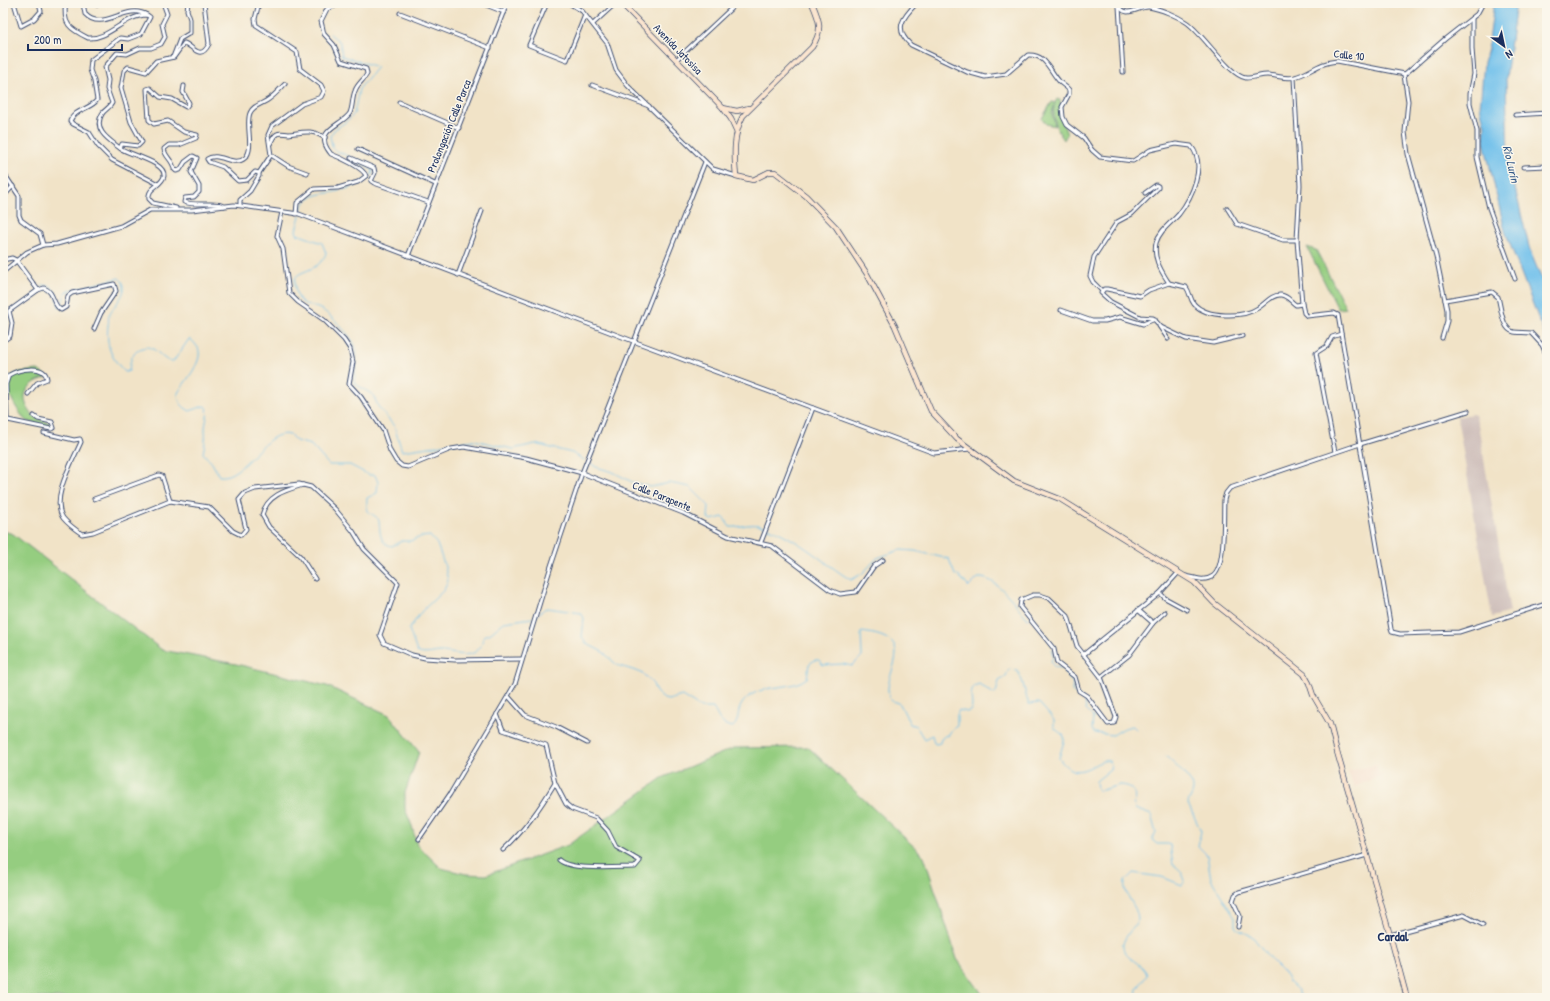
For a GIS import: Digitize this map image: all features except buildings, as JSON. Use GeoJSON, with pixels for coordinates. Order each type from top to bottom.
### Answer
{"type":"FeatureCollection","features":[{"type":"Feature","properties":{"kind":"street"},"geometry":{"type":"LineString","coordinates":[[14,3],[21,26],[39,16],[41,11],[39,3]]}},
{"type":"Feature","properties":{"kind":"street"},"geometry":{"type":"LineString","coordinates":[[66,3],[64,14],[67,24],[88,38],[102,36],[123,22],[148,15]]}},
{"type":"Feature","properties":{"kind":"street"},"geometry":{"type":"LineString","coordinates":[[83,3],[85,14],[91,19],[109,20],[128,12],[139,12],[148,15]]}},
{"type":"Feature","properties":{"kind":"street"},"geometry":{"type":"LineString","coordinates":[[93,3],[98,5],[101,3]]}},
{"type":"Feature","properties":{"kind":"street"},"geometry":{"type":"LineString","coordinates":[[163,3],[167,14],[162,24],[165,37],[163,43],[158,46],[140,48],[127,54],[117,53],[104,68],[108,80],[108,89],[112,103],[101,115],[100,126],[106,139],[121,149],[156,164],[162,170],[164,175],[149,194],[151,202],[181,210]]}},
{"type":"Feature","properties":{"kind":"street"},"geometry":{"type":"LineString","coordinates":[[172,58],[180,39],[190,33],[188,3]]}},
{"type":"Feature","properties":{"kind":"street"},"geometry":{"type":"LineString","coordinates":[[121,149],[122,144],[138,146],[142,142],[131,122],[122,90],[125,70],[130,67],[140,72],[146,72],[156,61],[172,58],[177,54],[181,45],[184,43],[197,52],[207,48],[208,32],[204,3]]}},
{"type":"Feature","properties":{"kind":"street"},"geometry":{"type":"LineString","coordinates":[[240,205],[240,200],[250,191],[259,177],[259,173],[270,160],[271,155],[268,133],[272,126],[302,104],[321,97],[324,90],[321,85],[300,69],[297,52],[256,25],[254,19],[259,3]]}},
{"type":"Feature","properties":{"kind":"street"},"geometry":{"type":"LineString","coordinates":[[325,138],[332,126],[349,114],[356,89],[367,74],[366,69],[341,61],[334,45],[323,32],[321,21],[324,13],[332,6],[343,3]]}},
{"type":"Feature","properties":{"kind":"street"},"geometry":{"type":"LineString","coordinates":[[482,3],[504,12]]}},
{"type":"Feature","properties":{"kind":"street","name":"Prolongación Calle Parca"},"geometry":{"type":"LineString","coordinates":[[408,256],[507,3]]}},
{"type":"Feature","properties":{"kind":"street"},"geometry":{"type":"LineString","coordinates":[[547,3],[529,45],[567,60],[585,15]]}},
{"type":"Feature","properties":{"kind":"street"},"geometry":{"type":"LineString","coordinates":[[570,3],[585,15],[593,24],[609,47],[616,70],[628,86],[705,162],[716,171],[753,180],[766,172],[775,172],[806,196],[836,227],[867,274],[895,326],[931,411],[952,434],[1014,481],[1060,499],[1200,586],[1214,602],[1292,664],[1308,679],[1312,695],[1332,728],[1337,752],[1407,998]]}},
{"type":"Feature","properties":{"kind":"street"},"geometry":{"type":"LineString","coordinates":[[593,24],[616,3]]}},
{"type":"Feature","properties":{"kind":"street","name":"Avenida Jatosisa"},"geometry":{"type":"LineString","coordinates":[[621,3],[723,108],[731,119],[737,132]]}},
{"type":"Feature","properties":{"kind":"street"},"geometry":{"type":"LineString","coordinates":[[676,60],[737,3]]}},
{"type":"Feature","properties":{"kind":"street","name":"Avenida Jatosisa"},"geometry":{"type":"LineString","coordinates":[[736,176],[737,132],[740,121],[750,108],[812,48],[818,38],[819,21],[812,3]]}},
{"type":"Feature","properties":{"kind":"street"},"geometry":{"type":"LineString","coordinates":[[917,3],[902,21],[901,29],[905,38],[912,45],[967,72],[985,77],[1001,76],[1009,72],[1028,55],[1037,57],[1048,64],[1060,82],[1069,90],[1069,94],[1062,107],[1065,122],[1071,130],[1084,138],[1092,150],[1100,157],[1133,161],[1150,150],[1176,144],[1191,146],[1195,151],[1198,162],[1194,186],[1186,204],[1156,242],[1156,256],[1169,283]]}},
{"type":"Feature","properties":{"kind":"street"},"geometry":{"type":"LineString","coordinates":[[1442,338],[1447,318],[1445,300],[1436,256],[1408,154],[1405,132],[1408,101],[1404,75],[1445,39],[1477,14],[1483,3]]}},
{"type":"Feature","properties":{"kind":"street"},"geometry":{"type":"LineString","coordinates":[[1118,4],[1123,72]]}},
{"type":"Feature","properties":{"kind":"street"},"geometry":{"type":"LineString","coordinates":[[1118,4],[1124,10],[1132,12],[1148,7],[1186,21],[1196,29],[1211,49],[1240,76],[1247,78],[1266,75],[1294,78],[1300,184],[1297,240],[1302,304],[1304,313],[1307,316],[1336,313],[1341,334],[1392,632],[1400,634],[1460,632],[1543,605]]}},
{"type":"Feature","properties":{"kind":"street"},"geometry":{"type":"LineString","coordinates":[[400,13],[490,48]]}},
{"type":"Feature","properties":{"kind":"street"},"geometry":{"type":"LineString","coordinates":[[148,15],[150,19],[142,33],[131,38],[120,38],[91,60],[90,70],[94,81],[97,100],[94,104],[73,116],[70,121],[89,132],[98,146],[112,160],[158,184]]}},
{"type":"Feature","properties":{"kind":"street"},"geometry":{"type":"LineString","coordinates":[[1472,18],[1474,74],[1470,98],[1472,116],[1477,131],[1477,157],[1489,208],[1514,279]]}},
{"type":"Feature","properties":{"kind":"street","name":"Calle 10"},"geometry":{"type":"LineString","coordinates":[[1294,78],[1321,64],[1337,61],[1404,75]]}},
{"type":"Feature","properties":{"kind":"street"},"geometry":{"type":"LineString","coordinates":[[259,173],[255,172],[245,181],[238,181],[223,167],[209,162],[207,159],[213,157],[236,162],[245,158],[250,150],[248,132],[251,110],[270,99],[285,84]]}},
{"type":"Feature","properties":{"kind":"street"},"geometry":{"type":"LineString","coordinates":[[592,85],[649,106]]}},
{"type":"Feature","properties":{"kind":"street"},"geometry":{"type":"LineString","coordinates":[[184,86],[183,92],[189,103],[186,107],[172,99],[162,98],[150,88],[147,88],[149,120],[154,124],[168,121],[184,132],[197,136],[196,138],[182,144],[169,144],[164,149],[165,154],[173,162],[174,169],[176,171],[180,170],[185,162],[193,156],[197,158],[191,173],[199,191],[196,196],[185,198],[184,202],[192,205],[219,204],[224,206]]}},
{"type":"Feature","properties":{"kind":"street"},"geometry":{"type":"LineString","coordinates":[[399,102],[459,128]]}},
{"type":"Feature","properties":{"kind":"street"},"geometry":{"type":"LineString","coordinates":[[723,108],[737,111],[750,108]]}},
{"type":"Feature","properties":{"kind":"street"},"geometry":{"type":"LineString","coordinates":[[1515,115],[1547,113]]}},
{"type":"Feature","properties":{"kind":"street"},"geometry":{"type":"LineString","coordinates":[[270,144],[274,136],[278,133],[290,134],[304,130],[320,134],[325,138],[327,148],[331,154],[346,159],[364,171],[366,177],[358,182],[338,188],[312,190],[297,204],[296,214]]}},
{"type":"Feature","properties":{"kind":"street"},"geometry":{"type":"LineString","coordinates":[[358,149],[435,184]]}},
{"type":"Feature","properties":{"kind":"street"},"geometry":{"type":"LineString","coordinates":[[271,155],[288,166],[306,172]]}},
{"type":"Feature","properties":{"kind":"street"},"geometry":{"type":"LineString","coordinates":[[351,158],[374,168],[375,173],[371,181],[374,184],[428,202]]}},
{"type":"Feature","properties":{"kind":"street"},"geometry":{"type":"LineString","coordinates":[[419,840],[450,794],[497,714],[509,697],[515,684],[582,473],[705,162]]}},
{"type":"Feature","properties":{"kind":"street"},"geometry":{"type":"LineString","coordinates":[[1523,167],[1547,166]]}},
{"type":"Feature","properties":{"kind":"street"},"geometry":{"type":"LineString","coordinates":[[3,172],[19,196],[19,214],[21,220],[40,234],[43,245]]}},
{"type":"Feature","properties":{"kind":"street"},"geometry":{"type":"LineString","coordinates":[[1145,193],[1156,185],[1158,186],[1158,188],[1132,214],[1117,222],[1092,261],[1090,271],[1091,278],[1102,291],[1102,295],[1111,302],[1140,317],[1151,317],[1155,319],[1168,339]]}},
{"type":"Feature","properties":{"kind":"street"},"geometry":{"type":"LineString","coordinates":[[3,196],[13,186]]}},
{"type":"Feature","properties":{"kind":"street"},"geometry":{"type":"LineString","coordinates":[[3,272],[27,252],[43,245],[57,244],[121,226],[150,210],[181,210],[240,205],[296,214],[633,342],[934,453],[970,449]]}},
{"type":"Feature","properties":{"kind":"street"},"geometry":{"type":"LineString","coordinates":[[1227,208],[1237,224],[1283,240],[1297,240]]}},
{"type":"Feature","properties":{"kind":"street"},"geometry":{"type":"LineString","coordinates":[[458,275],[482,211]]}},
{"type":"Feature","properties":{"kind":"street","name":"Calle Parapente"},"geometry":{"type":"LineString","coordinates":[[282,212],[277,236],[283,249],[289,293],[298,302],[324,320],[344,340],[350,349],[353,362],[349,384],[361,397],[383,430],[390,451],[396,461],[402,466],[408,467],[451,450],[464,447],[509,454],[582,473],[683,513],[728,536],[761,542],[777,549],[830,590],[840,594],[856,592],[874,566],[883,560]]}},
{"type":"Feature","properties":{"kind":"street"},"geometry":{"type":"LineString","coordinates":[[3,260],[12,258],[16,260],[38,290]]}},
{"type":"Feature","properties":{"kind":"street"},"geometry":{"type":"LineString","coordinates":[[1102,291],[1104,289],[1123,291],[1140,296],[1149,290],[1169,283],[1186,287],[1194,303],[1202,310],[1214,315],[1253,311],[1272,297],[1279,295],[1284,295],[1296,305],[1302,304]]}},
{"type":"Feature","properties":{"kind":"street"},"geometry":{"type":"LineString","coordinates":[[3,341],[10,336],[12,323],[9,315],[11,309],[38,290],[44,288],[50,291],[60,310],[66,307],[68,296],[72,293],[114,284],[116,291],[101,313],[94,329]]}},
{"type":"Feature","properties":{"kind":"street"},"geometry":{"type":"LineString","coordinates":[[1445,300],[1492,292],[1496,294],[1509,330],[1514,332],[1531,333],[1542,345],[1547,356]]}},
{"type":"Feature","properties":{"kind":"street"},"geometry":{"type":"LineString","coordinates":[[1061,310],[1092,321],[1105,321],[1120,317],[1143,324],[1155,319]]}},
{"type":"Feature","properties":{"kind":"street"},"geometry":{"type":"LineString","coordinates":[[1158,324],[1182,338],[1213,343],[1242,336]]}},
{"type":"Feature","properties":{"kind":"street"},"geometry":{"type":"LineString","coordinates":[[1335,452],[1316,353],[1327,346],[1332,337],[1341,334]]}},
{"type":"Feature","properties":{"kind":"street"},"geometry":{"type":"LineString","coordinates":[[7,379],[15,372],[38,369],[45,373],[47,379],[37,383],[28,394]]}},
{"type":"Feature","properties":{"kind":"street"},"geometry":{"type":"LineString","coordinates":[[3,371],[7,379],[5,420],[51,429],[54,428],[52,422],[38,419],[34,416]]}},
{"type":"Feature","properties":{"kind":"street"},"geometry":{"type":"LineString","coordinates":[[761,542],[813,408]]}},
{"type":"Feature","properties":{"kind":"street"},"geometry":{"type":"LineString","coordinates":[[1181,574],[1205,579],[1215,575],[1218,570],[1221,560],[1224,500],[1226,493],[1230,488],[1335,452],[1468,411]]}},
{"type":"Feature","properties":{"kind":"street"},"geometry":{"type":"LineString","coordinates":[[44,433],[74,440],[80,439],[82,442],[63,481],[59,501],[60,511],[64,518],[82,534],[93,532],[170,501],[209,507],[233,531],[240,535],[246,529],[238,500],[245,493],[255,489],[281,485],[304,485],[311,487],[335,509],[353,531],[364,549],[398,583],[380,635],[384,643],[412,655],[425,658],[455,660],[522,659]]}},
{"type":"Feature","properties":{"kind":"street"},"geometry":{"type":"LineString","coordinates":[[94,499],[159,475],[162,476],[170,501]]}},
{"type":"Feature","properties":{"kind":"street"},"geometry":{"type":"LineString","coordinates":[[304,485],[286,490],[276,495],[266,506],[262,515],[269,527],[301,557],[315,579]]}},
{"type":"Feature","properties":{"kind":"street"},"geometry":{"type":"LineString","coordinates":[[1083,655],[1160,593],[1181,574]]}},
{"type":"Feature","properties":{"kind":"street"},"geometry":{"type":"LineString","coordinates":[[1160,593],[1165,598],[1187,610]]}},
{"type":"Feature","properties":{"kind":"street"},"geometry":{"type":"LineString","coordinates":[[1033,595],[1040,595],[1057,604],[1068,616],[1077,646],[1101,677],[1116,717],[1116,721],[1111,725],[1105,721],[1087,696],[1079,691],[1075,677],[1057,663],[1054,649],[1025,615],[1020,607],[1020,600],[1033,595]]}},
{"type":"Feature","properties":{"kind":"street"},"geometry":{"type":"LineString","coordinates":[[1138,610],[1153,623]]}},
{"type":"Feature","properties":{"kind":"street"},"geometry":{"type":"LineString","coordinates":[[1101,677],[1133,650],[1153,623],[1166,612]]}},
{"type":"Feature","properties":{"kind":"street"},"geometry":{"type":"LineString","coordinates":[[509,697],[525,716],[556,727],[587,743]]}},
{"type":"Feature","properties":{"kind":"street"},"geometry":{"type":"LineString","coordinates":[[497,714],[503,730],[546,745],[555,783],[568,807],[596,818],[608,831],[614,845],[640,861],[635,867],[622,867],[580,866],[562,863],[559,860]]}},
{"type":"Feature","properties":{"kind":"street"},"geometry":{"type":"LineString","coordinates":[[503,850],[521,834],[540,809],[555,783]]}},
{"type":"Feature","properties":{"kind":"street"},"geometry":{"type":"LineString","coordinates":[[1238,927],[1240,916],[1233,901],[1238,892],[1367,855]]}},
{"type":"Feature","properties":{"kind":"street"},"geometry":{"type":"LineString","coordinates":[[1390,934],[1464,915],[1483,925]]}},
{"type":"Feature","properties":{"kind":"shaded area"},"geometry":{"type":"Polygon","coordinates":[[[1472,414],[1475,415],[1478,424],[1510,612],[1492,617],[1457,417],[1472,414]]]}},
{"type":"Feature","properties":{"kind":"shaded area"},"geometry":{"type":"Polygon","coordinates":[[[1376,765],[1378,773],[1382,775],[1381,776],[1354,787],[1348,771],[1376,765]]]}},
{"type":"Feature","properties":{"kind":"green space"},"geometry":{"type":"Polygon","coordinates":[[[1057,99],[1060,100],[1061,118],[1067,134],[1064,140],[1055,120],[1054,109],[1057,99]]]}},
{"type":"Feature","properties":{"kind":"green space"},"geometry":{"type":"Polygon","coordinates":[[[1052,102],[1055,103],[1052,113],[1055,126],[1046,124],[1042,118],[1052,102]]]}},
{"type":"Feature","properties":{"kind":"green space"},"geometry":{"type":"Polygon","coordinates":[[[1307,247],[1316,250],[1346,308],[1338,309],[1307,247]]]}},
{"type":"Feature","properties":{"kind":"green space"},"geometry":{"type":"Polygon","coordinates":[[[38,370],[45,375],[46,378],[39,380],[29,388],[26,392],[26,403],[28,409],[33,415],[50,423],[51,427],[26,421],[12,400],[8,388],[10,377],[20,372],[38,370]]]}},
{"type":"Feature","properties":{"kind":"green space"},"geometry":{"type":"Polygon","coordinates":[[[3,531],[13,534],[162,650],[236,664],[327,686],[389,715],[419,752],[405,793],[405,809],[412,826],[417,845],[441,868],[466,874],[486,875],[568,845],[662,778],[734,748],[808,747],[924,856],[957,959],[985,998],[3,998],[3,531]]]}},
{"type":"Feature","properties":{"kind":"water"},"geometry":{"type":"Polygon","coordinates":[[[1494,3],[1516,3],[1506,78],[1508,159],[1530,251],[1547,292],[1547,341],[1505,231],[1484,142],[1485,126],[1480,107],[1484,62],[1488,49],[1494,3]]]}},
{"type":"Feature","properties":{"kind":"waterway"},"geometry":{"type":"LineString","coordinates":[[330,34],[340,42],[342,56],[377,67],[359,89],[354,114],[334,130],[330,136],[333,149],[350,157]]}},
{"type":"Feature","properties":{"kind":"waterway"},"geometry":{"type":"LineString","coordinates":[[300,213],[304,203],[310,198],[352,187],[363,182],[372,175],[373,170],[352,160]]}},
{"type":"Feature","properties":{"kind":"waterway"},"geometry":{"type":"LineString","coordinates":[[300,216],[296,230],[297,234],[322,243],[326,253],[319,264],[297,276],[295,279],[297,295],[304,304],[326,312],[341,326],[353,342],[357,355],[354,383],[373,395],[379,408],[394,426],[402,451],[474,440],[513,449],[535,444],[572,453],[584,460]]}},
{"type":"Feature","properties":{"kind":"waterway"},"geometry":{"type":"LineString","coordinates":[[42,285],[51,286],[56,295],[59,307],[61,307],[65,293],[71,290],[119,278],[124,287],[121,297],[109,315],[108,339],[113,356],[125,372],[129,371],[133,356],[140,349],[145,347],[154,349],[168,361],[173,362],[189,339],[193,341],[199,350],[199,357],[193,370],[178,393],[178,396],[181,404],[190,411],[204,406],[207,407],[208,413],[205,427],[203,453],[212,463],[219,476],[228,475],[237,470],[263,446],[272,439],[281,435],[290,435],[296,441],[311,445],[329,465],[350,465],[369,475],[375,475],[378,482],[377,493],[367,498],[367,508],[368,511],[379,520],[382,540],[388,545],[392,546],[402,541],[410,541],[421,537],[430,536],[437,544],[445,567],[448,581],[444,590],[422,611],[409,629],[417,652],[423,654],[441,652],[465,655],[474,653],[479,649],[484,636],[491,633],[504,622],[532,618]]}},
{"type":"Feature","properties":{"kind":"waterway"},"geometry":{"type":"LineString","coordinates":[[589,462],[596,467],[613,472],[632,482],[651,487],[669,483],[690,487],[709,506],[708,518],[711,520],[723,517],[730,527],[758,525],[783,534],[851,580],[863,573],[877,558],[900,550],[915,551],[949,559],[955,575],[959,576],[969,587],[978,578],[992,582],[1006,593],[1028,619]]}},
{"type":"Feature","properties":{"kind":"waterway"},"geometry":{"type":"LineString","coordinates":[[537,616],[544,609],[548,608],[581,613],[584,618],[582,637],[587,644],[603,652],[617,665],[642,673],[653,684],[656,692],[664,699],[668,700],[682,696],[701,708],[713,708],[722,722],[733,727],[736,724],[740,708],[745,699],[764,689],[787,686],[801,682],[807,678],[809,664],[815,660],[819,660],[823,665],[843,664],[852,666],[862,656],[861,632],[880,636],[891,642],[896,650],[888,690],[890,700],[900,704],[910,724],[916,726],[924,739],[932,735],[934,743],[936,744],[940,743],[941,739],[946,735],[948,736],[952,729],[957,726],[957,715],[959,710],[967,712],[971,710],[971,692],[974,686],[979,684],[994,694],[996,693],[999,681],[1006,676],[1009,669],[1016,670],[1019,674],[1029,704],[1039,703],[1054,720],[1056,730],[1064,736],[1059,758],[1066,766],[1073,770],[1080,771],[1098,763],[1109,761],[1111,764],[1110,770],[1096,781],[1097,789],[1099,791],[1120,785],[1126,786],[1133,790],[1135,797],[1135,809],[1151,815],[1156,833],[1152,840],[1157,844],[1170,845],[1173,865],[1179,870],[1184,878],[1185,881],[1182,885],[1162,877],[1133,873],[1125,881],[1126,891],[1136,910],[1138,920],[1124,941],[1123,949],[1129,957],[1142,967],[1147,975],[1137,989],[1136,998]]}},
{"type":"Feature","properties":{"kind":"waterway"},"geometry":{"type":"LineString","coordinates":[[1052,650],[1053,658],[1050,662],[1055,667],[1062,668]]}},
{"type":"Feature","properties":{"kind":"waterway"},"geometry":{"type":"LineString","coordinates":[[1064,670],[1066,675],[1073,683],[1072,691],[1085,701],[1086,710],[1093,717],[1092,729],[1094,733],[1113,735],[1122,729],[1133,726],[1136,729]]}},
{"type":"Feature","properties":{"kind":"waterway"},"geometry":{"type":"LineString","coordinates":[[1166,756],[1187,777],[1193,786],[1193,792],[1188,804],[1201,831],[1198,846],[1207,855],[1211,879],[1235,918],[1235,926],[1237,929]]}},
{"type":"Feature","properties":{"kind":"waterway"},"geometry":{"type":"LineString","coordinates":[[1239,930],[1252,936],[1271,960],[1285,974],[1289,982],[1298,990],[1301,998]]}},
{"type":"Feature","properties":{"kind":"district","name":"Cardal"},"geometry":{"type":"Point","coordinates":[1393,936]}},
{"type":"Feature","properties":{"kind":"water label","name":"Río Lurín"},"geometry":{"type":"Point","coordinates":[1511,164]}}]}
